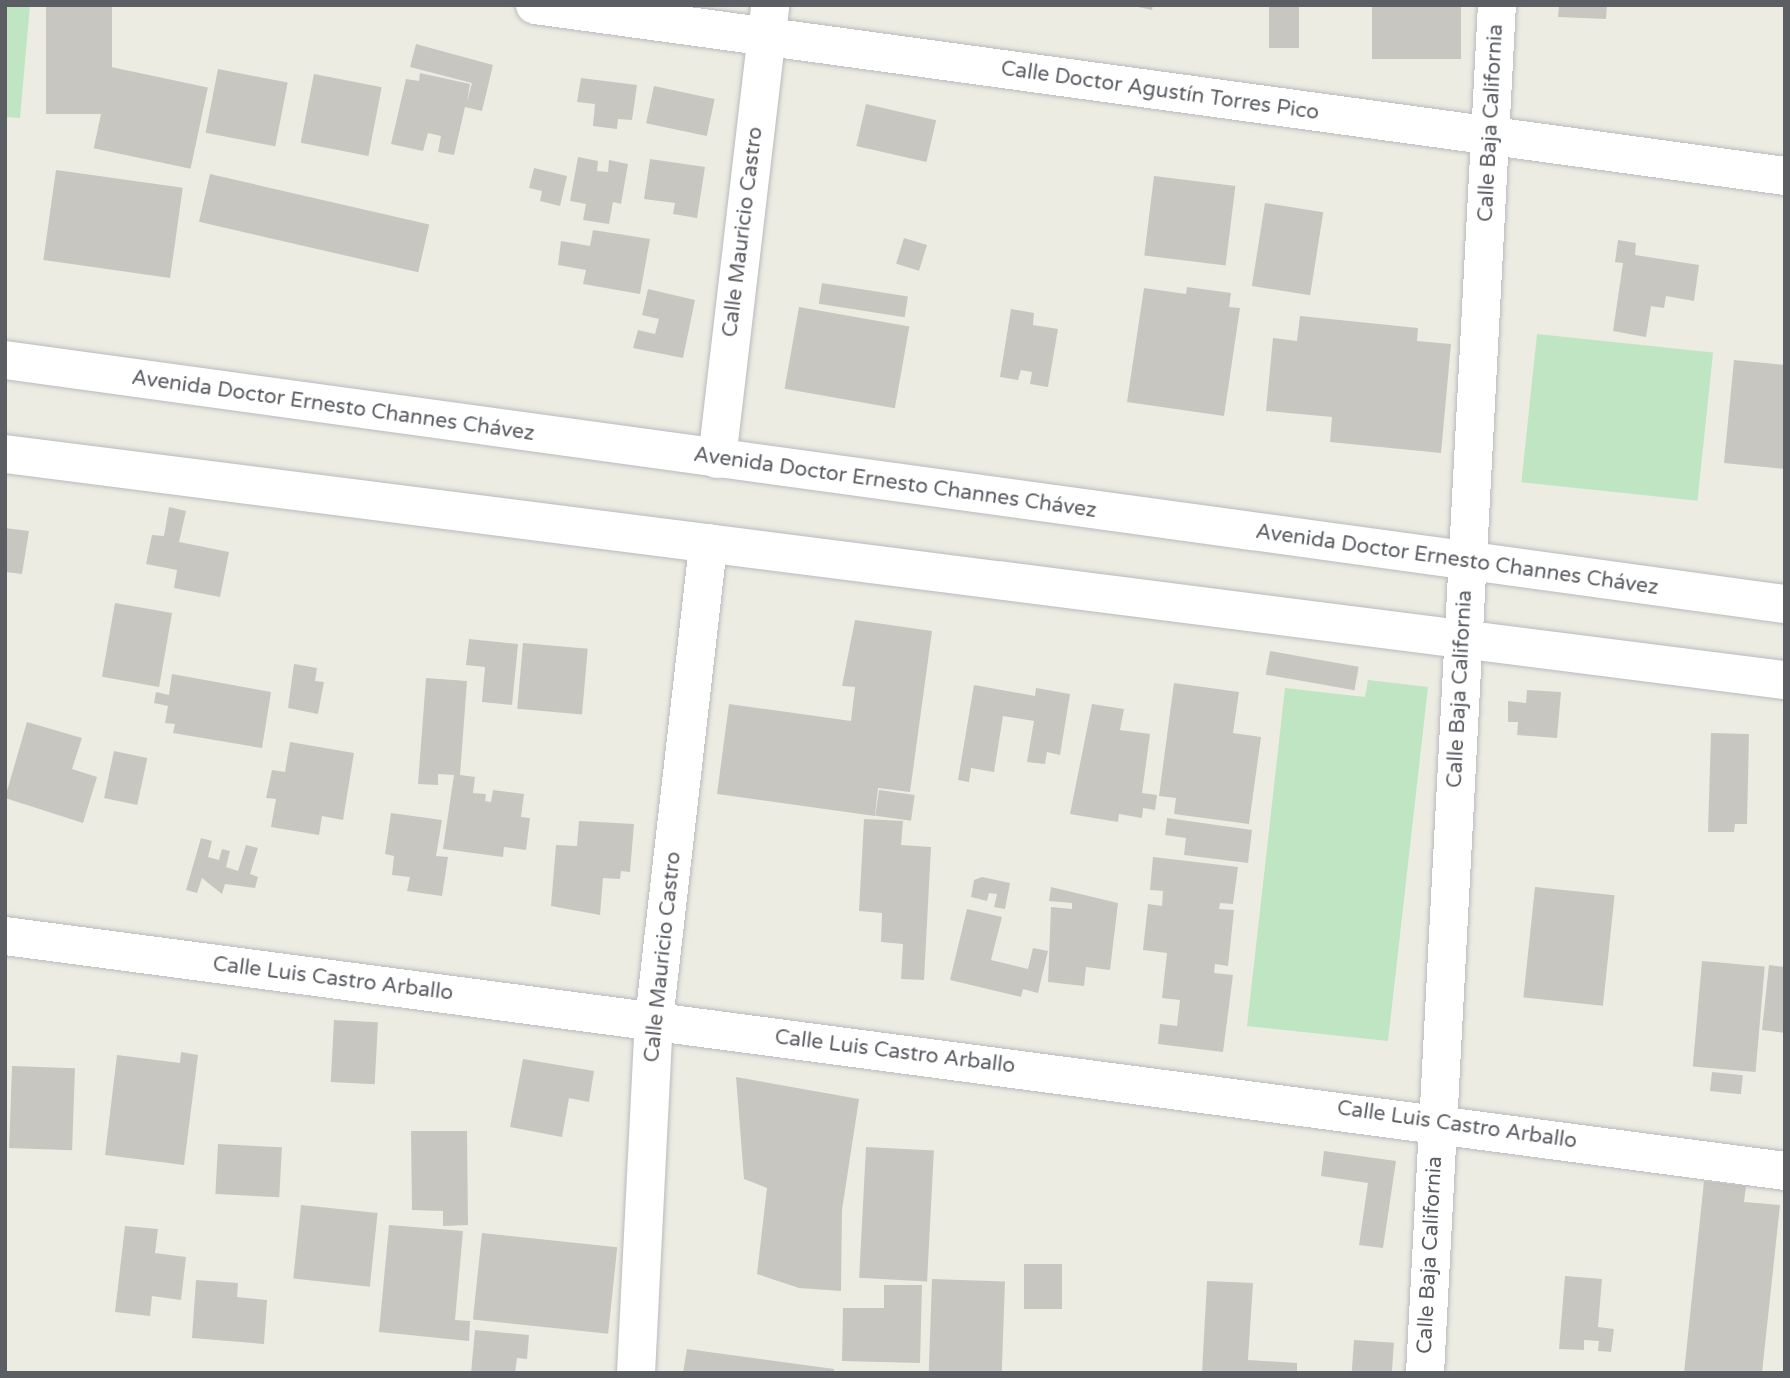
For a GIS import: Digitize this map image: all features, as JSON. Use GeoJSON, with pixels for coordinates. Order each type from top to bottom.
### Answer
{"type":"FeatureCollection","features":[{"type":"Feature","properties":{"kind":"street","name":"Calle Doctor Agustín Torres Pico"},"geometry":{"type":"LineString","coordinates":[[535,5],[768,21],[1490,137],[1785,176]]}},
{"type":"Feature","properties":{"kind":"street","name":"Calle Baja California"},"geometry":{"type":"LineString","coordinates":[[1425,1373],[1497,5]]}},
{"type":"Feature","properties":{"kind":"street","name":"Calle Mauricio Castro"},"geometry":{"type":"LineString","coordinates":[[717,459],[768,21]]}},
{"type":"Feature","properties":{"kind":"street","name":"Avenida Doctor Ernesto Channes Chávez"},"geometry":{"type":"LineString","coordinates":[[5,360],[1785,604]]}},
{"type":"Feature","properties":{"kind":"street"},"geometry":{"type":"LineString","coordinates":[[5,454],[1785,680]]}},
{"type":"Feature","properties":{"kind":"street","name":"Calle Mauricio Castro"},"geometry":{"type":"LineString","coordinates":[[636,1373],[654,1020],[708,543]]}},
{"type":"Feature","properties":{"kind":"street","name":"Calle Luis Castro Arballo"},"geometry":{"type":"LineString","coordinates":[[5,936],[1437,1122],[1785,1171]]}},
{"type":"Feature","properties":{"kind":"green space"},"geometry":{"type":"Polygon","coordinates":[[[5,5],[30,5],[20,118],[5,117],[5,5]]]}},
{"type":"Feature","properties":{"kind":"green space"},"geometry":{"type":"Polygon","coordinates":[[[1537,334],[1713,353],[1697,501],[1521,482],[1537,334]]]}},
{"type":"Feature","properties":{"kind":"green space"},"geometry":{"type":"Polygon","coordinates":[[[1368,680],[1428,687],[1388,1041],[1247,1026],[1285,688],[1365,697],[1368,680]]]}},
{"type":"Feature","properties":{"kind":"building"},"geometry":{"type":"Polygon","coordinates":[[[46,5],[112,5],[112,114],[46,114],[46,5]]]}},
{"type":"Feature","properties":{"kind":"building"},"geometry":{"type":"Polygon","coordinates":[[[1129,5],[1153,5],[1152,10],[1129,5]]]}},
{"type":"Feature","properties":{"kind":"building"},"geometry":{"type":"Polygon","coordinates":[[[1269,5],[1299,5],[1299,48],[1269,48],[1269,5]]]}},
{"type":"Feature","properties":{"kind":"building"},"geometry":{"type":"Polygon","coordinates":[[[1372,5],[1461,5],[1461,59],[1372,59],[1372,5]]]}},
{"type":"Feature","properties":{"kind":"building"},"geometry":{"type":"Polygon","coordinates":[[[1559,5],[1607,5],[1606,19],[1558,17],[1559,5]]]}},
{"type":"Feature","properties":{"kind":"building"},"geometry":{"type":"Polygon","coordinates":[[[416,44],[493,65],[482,111],[465,107],[454,155],[438,152],[441,136],[428,133],[423,151],[391,144],[406,79],[419,81],[420,73],[470,84],[467,102],[472,83],[410,67],[416,44]]]}},
{"type":"Feature","properties":{"kind":"building"},"geometry":{"type":"Polygon","coordinates":[[[111,67],[208,88],[191,169],[94,148],[111,67]]]}},
{"type":"Feature","properties":{"kind":"building"},"geometry":{"type":"Polygon","coordinates":[[[218,69],[288,83],[275,146],[206,133],[218,69]]]}},
{"type":"Feature","properties":{"kind":"building"},"geometry":{"type":"Polygon","coordinates":[[[314,74],[382,87],[368,156],[301,143],[314,74]]]}},
{"type":"Feature","properties":{"kind":"building"},"geometry":{"type":"Polygon","coordinates":[[[581,78],[637,85],[632,120],[618,119],[617,129],[593,126],[595,104],[577,102],[581,78]]]}},
{"type":"Feature","properties":{"kind":"building"},"geometry":{"type":"Polygon","coordinates":[[[654,86],[715,99],[707,136],[646,123],[654,86]]]}},
{"type":"Feature","properties":{"kind":"building"},"geometry":{"type":"Polygon","coordinates":[[[866,104],[936,120],[926,162],[856,146],[866,104]]]}},
{"type":"Feature","properties":{"kind":"building"},"geometry":{"type":"Polygon","coordinates":[[[578,157],[598,161],[597,171],[608,172],[609,160],[628,164],[621,204],[613,202],[609,224],[583,220],[586,204],[570,201],[578,157]]]}},
{"type":"Feature","properties":{"kind":"building"},"geometry":{"type":"Polygon","coordinates":[[[650,159],[705,167],[697,218],[673,214],[675,203],[644,199],[650,159]]]}},
{"type":"Feature","properties":{"kind":"building"},"geometry":{"type":"Polygon","coordinates":[[[534,168],[567,176],[560,206],[540,201],[542,191],[529,188],[534,168]]]}},
{"type":"Feature","properties":{"kind":"building"},"geometry":{"type":"Polygon","coordinates":[[[56,170],[183,188],[170,278],[43,260],[56,170]]]}},
{"type":"Feature","properties":{"kind":"building"},"geometry":{"type":"Polygon","coordinates":[[[210,174],[429,225],[418,272],[199,222],[210,174]]]}},
{"type":"Feature","properties":{"kind":"building"},"geometry":{"type":"Polygon","coordinates":[[[1154,176],[1235,186],[1226,265],[1144,255],[1154,176]]]}},
{"type":"Feature","properties":{"kind":"building"},"geometry":{"type":"Polygon","coordinates":[[[1265,203],[1323,212],[1310,295],[1252,286],[1265,203]]]}},
{"type":"Feature","properties":{"kind":"building"},"geometry":{"type":"Polygon","coordinates":[[[593,230],[650,239],[640,294],[583,284],[586,270],[558,265],[561,241],[590,246],[593,230]]]}},
{"type":"Feature","properties":{"kind":"building"},"geometry":{"type":"Polygon","coordinates":[[[904,238],[927,245],[919,271],[896,264],[904,238]]]}},
{"type":"Feature","properties":{"kind":"building"},"geometry":{"type":"Polygon","coordinates":[[[1618,240],[1636,243],[1635,255],[1699,265],[1694,301],[1666,296],[1664,308],[1651,306],[1646,337],[1613,331],[1623,263],[1615,262],[1618,240]]]}},
{"type":"Feature","properties":{"kind":"building"},"geometry":{"type":"Polygon","coordinates":[[[822,283],[908,297],[905,317],[819,304],[822,283]]]}},
{"type":"Feature","properties":{"kind":"building"},"geometry":{"type":"Polygon","coordinates":[[[1187,287],[1231,293],[1229,307],[1240,308],[1224,416],[1127,402],[1144,288],[1186,294],[1187,287]]]}},
{"type":"Feature","properties":{"kind":"building"},"geometry":{"type":"Polygon","coordinates":[[[648,289],[695,300],[683,358],[633,348],[638,330],[655,334],[659,319],[642,315],[648,289]]]}},
{"type":"Feature","properties":{"kind":"building"},"geometry":{"type":"Polygon","coordinates":[[[799,307],[909,326],[895,408],[785,389],[799,307]]]}},
{"type":"Feature","properties":{"kind":"building"},"geometry":{"type":"Polygon","coordinates":[[[1011,309],[1034,313],[1033,325],[1058,329],[1048,387],[1030,384],[1032,372],[1021,370],[1018,380],[1000,377],[1011,309]]]}},
{"type":"Feature","properties":{"kind":"building"},"geometry":{"type":"Polygon","coordinates":[[[1300,316],[1418,328],[1417,341],[1451,344],[1441,453],[1330,442],[1332,417],[1266,411],[1273,338],[1297,341],[1300,316]]]}},
{"type":"Feature","properties":{"kind":"building"},"geometry":{"type":"Polygon","coordinates":[[[1734,360],[1785,365],[1785,469],[1724,463],[1734,360]]]}},
{"type":"Feature","properties":{"kind":"building"},"geometry":{"type":"Polygon","coordinates":[[[169,507],[186,511],[179,542],[229,552],[220,597],[174,588],[177,570],[146,564],[152,535],[164,536],[169,507]]]}},
{"type":"Feature","properties":{"kind":"building"},"geometry":{"type":"Polygon","coordinates":[[[5,528],[29,531],[22,574],[5,572],[5,528]]]}},
{"type":"Feature","properties":{"kind":"building"},"geometry":{"type":"Polygon","coordinates":[[[115,603],[172,613],[159,687],[102,677],[115,603]]]}},
{"type":"Feature","properties":{"kind":"building"},"geometry":{"type":"Polygon","coordinates":[[[855,620],[932,631],[910,792],[878,788],[875,816],[717,794],[729,704],[851,721],[855,687],[842,686],[855,620]]]}},
{"type":"Feature","properties":{"kind":"building"},"geometry":{"type":"Polygon","coordinates":[[[469,639],[518,644],[512,705],[482,702],[485,667],[466,665],[469,639]]]}},
{"type":"Feature","properties":{"kind":"building"},"geometry":{"type":"Polygon","coordinates":[[[523,643],[588,649],[582,714],[517,709],[523,643]]]}},
{"type":"Feature","properties":{"kind":"building"},"geometry":{"type":"Polygon","coordinates":[[[1270,651],[1359,667],[1354,690],[1266,675],[1270,651]]]}},
{"type":"Feature","properties":{"kind":"building"},"geometry":{"type":"Polygon","coordinates":[[[294,664],[317,668],[315,681],[324,682],[318,714],[288,708],[294,664]]]}},
{"type":"Feature","properties":{"kind":"building"},"geometry":{"type":"Polygon","coordinates":[[[172,674],[271,692],[262,748],[173,733],[175,724],[165,723],[168,706],[154,703],[156,692],[169,695],[172,674]]]}},
{"type":"Feature","properties":{"kind":"building"},"geometry":{"type":"Polygon","coordinates":[[[426,678],[467,681],[460,775],[475,777],[473,793],[486,794],[485,801],[491,802],[493,790],[524,794],[521,817],[530,818],[526,850],[504,847],[503,857],[443,849],[454,775],[438,774],[438,785],[418,784],[426,678]]]}},
{"type":"Feature","properties":{"kind":"building"},"geometry":{"type":"Polygon","coordinates":[[[1174,683],[1239,692],[1233,733],[1261,737],[1249,824],[1174,814],[1176,798],[1159,796],[1174,683]]]}},
{"type":"Feature","properties":{"kind":"building"},"geometry":{"type":"Polygon","coordinates":[[[974,685],[1035,696],[1036,688],[1070,694],[1060,755],[1047,752],[1045,764],[1027,762],[1034,721],[1003,716],[994,772],[971,768],[969,782],[958,780],[974,685]]]}},
{"type":"Feature","properties":{"kind":"building"},"geometry":{"type":"Polygon","coordinates":[[[1527,690],[1561,692],[1557,738],[1517,735],[1518,722],[1508,722],[1508,701],[1526,703],[1527,690]]]}},
{"type":"Feature","properties":{"kind":"building"},"geometry":{"type":"Polygon","coordinates":[[[1092,704],[1124,709],[1120,730],[1150,734],[1142,793],[1157,795],[1155,810],[1143,808],[1142,818],[1119,814],[1118,822],[1070,814],[1092,704]]]}},
{"type":"Feature","properties":{"kind":"building"},"geometry":{"type":"Polygon","coordinates":[[[27,722],[82,738],[72,769],[97,777],[83,823],[5,798],[27,722]]]}},
{"type":"Feature","properties":{"kind":"building"},"geometry":{"type":"Polygon","coordinates":[[[1711,733],[1749,734],[1747,824],[1735,824],[1734,832],[1708,832],[1711,733]]]}},
{"type":"Feature","properties":{"kind":"building"},"geometry":{"type":"Polygon","coordinates":[[[290,742],[354,753],[343,820],[322,816],[319,835],[271,827],[276,799],[266,798],[272,770],[285,772],[290,742]]]}},
{"type":"Feature","properties":{"kind":"building"},"geometry":{"type":"Polygon","coordinates":[[[114,751],[147,758],[137,805],[104,798],[114,751]]]}},
{"type":"Feature","properties":{"kind":"building"},"geometry":{"type":"Polygon","coordinates":[[[879,790],[915,795],[911,821],[875,816],[879,790]]]}},
{"type":"Feature","properties":{"kind":"building"},"geometry":{"type":"Polygon","coordinates":[[[391,813],[442,820],[436,856],[448,857],[442,896],[407,891],[410,877],[392,875],[394,856],[385,854],[391,813]]]}},
{"type":"Feature","properties":{"kind":"building"},"geometry":{"type":"Polygon","coordinates":[[[1167,818],[1252,830],[1248,863],[1184,855],[1186,838],[1165,835],[1167,818]]]}},
{"type":"Feature","properties":{"kind":"building"},"geometry":{"type":"Polygon","coordinates":[[[864,819],[903,821],[901,845],[931,847],[924,980],[901,979],[903,944],[881,942],[882,913],[859,911],[864,819]]]}},
{"type":"Feature","properties":{"kind":"building"},"geometry":{"type":"Polygon","coordinates":[[[579,821],[634,824],[630,872],[621,871],[620,879],[603,878],[600,915],[551,906],[556,845],[577,846],[579,821]]]}},
{"type":"Feature","properties":{"kind":"building"},"geometry":{"type":"Polygon","coordinates":[[[201,838],[212,841],[208,857],[219,860],[222,849],[230,851],[226,867],[238,871],[246,845],[258,848],[250,874],[258,877],[255,888],[225,884],[222,894],[202,878],[197,893],[186,890],[201,838]]]}},
{"type":"Feature","properties":{"kind":"building"},"geometry":{"type":"Polygon","coordinates":[[[1153,857],[1238,867],[1233,904],[1220,903],[1219,909],[1234,910],[1228,966],[1215,964],[1214,973],[1233,975],[1223,1052],[1158,1044],[1160,1024],[1177,1026],[1180,1000],[1162,998],[1167,953],[1143,950],[1148,904],[1162,906],[1163,891],[1150,890],[1153,857]]]}},
{"type":"Feature","properties":{"kind":"building"},"geometry":{"type":"Polygon","coordinates":[[[982,877],[1010,883],[1005,909],[994,907],[997,894],[989,893],[987,901],[971,897],[974,880],[982,877]]]}},
{"type":"Feature","properties":{"kind":"building"},"geometry":{"type":"Polygon","coordinates":[[[1051,887],[1118,903],[1110,970],[1086,967],[1084,986],[1048,982],[1051,907],[1072,909],[1072,903],[1049,901],[1051,887]]]}},
{"type":"Feature","properties":{"kind":"building"},"geometry":{"type":"Polygon","coordinates":[[[1535,887],[1615,895],[1603,1006],[1523,997],[1535,887]]]}},
{"type":"Feature","properties":{"kind":"building"},"geometry":{"type":"Polygon","coordinates":[[[967,909],[1002,917],[991,960],[1028,969],[1033,948],[1048,951],[1038,993],[1023,989],[1021,997],[950,980],[967,909]]]}},
{"type":"Feature","properties":{"kind":"building"},"geometry":{"type":"Polygon","coordinates":[[[1702,961],[1765,966],[1756,1072],[1693,1067],[1702,961]]]}},
{"type":"Feature","properties":{"kind":"building"},"geometry":{"type":"Polygon","coordinates":[[[1769,965],[1785,967],[1785,1033],[1762,1030],[1769,965]]]}},
{"type":"Feature","properties":{"kind":"building"},"geometry":{"type":"Polygon","coordinates":[[[334,1020],[378,1022],[375,1084],[331,1082],[334,1020]]]}},
{"type":"Feature","properties":{"kind":"building"},"geometry":{"type":"Polygon","coordinates":[[[181,1052],[198,1055],[184,1165],[105,1155],[117,1055],[180,1063],[181,1052]]]}},
{"type":"Feature","properties":{"kind":"building"},"geometry":{"type":"Polygon","coordinates":[[[523,1059],[594,1071],[589,1102],[569,1098],[562,1137],[510,1127],[523,1059]]]}},
{"type":"Feature","properties":{"kind":"building"},"geometry":{"type":"Polygon","coordinates":[[[12,1066],[75,1068],[72,1150],[9,1148],[12,1066]]]}},
{"type":"Feature","properties":{"kind":"building"},"geometry":{"type":"Polygon","coordinates":[[[1712,1072],[1743,1075],[1741,1094],[1710,1091],[1712,1072]]]}},
{"type":"Feature","properties":{"kind":"building"},"geometry":{"type":"Polygon","coordinates":[[[736,1077],[859,1099],[842,1210],[841,1291],[799,1288],[757,1274],[767,1188],[744,1179],[736,1077]]]}},
{"type":"Feature","properties":{"kind":"building"},"geometry":{"type":"Polygon","coordinates":[[[411,1131],[467,1131],[468,1225],[443,1226],[443,1211],[412,1210],[411,1131]]]}},
{"type":"Feature","properties":{"kind":"building"},"geometry":{"type":"Polygon","coordinates":[[[218,1144],[282,1147],[279,1197],[215,1194],[218,1144]]]}},
{"type":"Feature","properties":{"kind":"building"},"geometry":{"type":"Polygon","coordinates":[[[866,1147],[934,1151],[927,1281],[859,1278],[866,1147]]]}},
{"type":"Feature","properties":{"kind":"building"},"geometry":{"type":"Polygon","coordinates":[[[1324,1151],[1396,1161],[1383,1248],[1359,1245],[1368,1183],[1321,1176],[1324,1151]]]}},
{"type":"Feature","properties":{"kind":"building"},"geometry":{"type":"Polygon","coordinates":[[[1704,1181],[1746,1186],[1744,1202],[1780,1205],[1762,1373],[1684,1373],[1704,1181]]]}},
{"type":"Feature","properties":{"kind":"building"},"geometry":{"type":"Polygon","coordinates":[[[301,1205],[378,1213],[370,1287],[293,1279],[301,1205]]]}},
{"type":"Feature","properties":{"kind":"building"},"geometry":{"type":"Polygon","coordinates":[[[389,1225],[463,1231],[455,1320],[470,1321],[469,1341],[379,1332],[389,1225]]]}},
{"type":"Feature","properties":{"kind":"building"},"geometry":{"type":"Polygon","coordinates":[[[125,1226],[158,1229],[155,1253],[186,1257],[181,1300],[152,1296],[150,1316],[115,1312],[125,1226]]]}},
{"type":"Feature","properties":{"kind":"building"},"geometry":{"type":"Polygon","coordinates":[[[482,1233],[617,1247],[608,1334],[473,1320],[482,1233]]]}},
{"type":"Feature","properties":{"kind":"building"},"geometry":{"type":"Polygon","coordinates":[[[1024,1264],[1062,1264],[1062,1309],[1024,1309],[1024,1264]]]}},
{"type":"Feature","properties":{"kind":"building"},"geometry":{"type":"Polygon","coordinates":[[[1565,1276],[1602,1279],[1598,1327],[1614,1329],[1611,1352],[1598,1351],[1599,1341],[1584,1340],[1584,1350],[1559,1349],[1565,1276]]]}},
{"type":"Feature","properties":{"kind":"building"},"geometry":{"type":"Polygon","coordinates":[[[932,1279],[1005,1282],[1002,1373],[929,1373],[932,1279]]]}},
{"type":"Feature","properties":{"kind":"building"},"geometry":{"type":"Polygon","coordinates":[[[196,1280],[238,1283],[237,1297],[267,1300],[264,1344],[192,1338],[196,1280]]]}},
{"type":"Feature","properties":{"kind":"building"},"geometry":{"type":"Polygon","coordinates":[[[1207,1281],[1253,1283],[1248,1360],[1297,1363],[1297,1373],[1202,1373],[1207,1281]]]}},
{"type":"Feature","properties":{"kind":"building"},"geometry":{"type":"Polygon","coordinates":[[[884,1285],[922,1285],[920,1363],[842,1361],[843,1308],[884,1308],[884,1285]]]}},
{"type":"Feature","properties":{"kind":"building"},"geometry":{"type":"Polygon","coordinates":[[[475,1330],[529,1335],[527,1359],[517,1358],[515,1373],[471,1373],[475,1330]]]}},
{"type":"Feature","properties":{"kind":"building"},"geometry":{"type":"Polygon","coordinates":[[[1354,1340],[1394,1343],[1392,1373],[1352,1373],[1354,1340]]]}},
{"type":"Feature","properties":{"kind":"building"},"geometry":{"type":"Polygon","coordinates":[[[687,1349],[834,1369],[834,1373],[683,1373],[687,1349]]]}}]}
